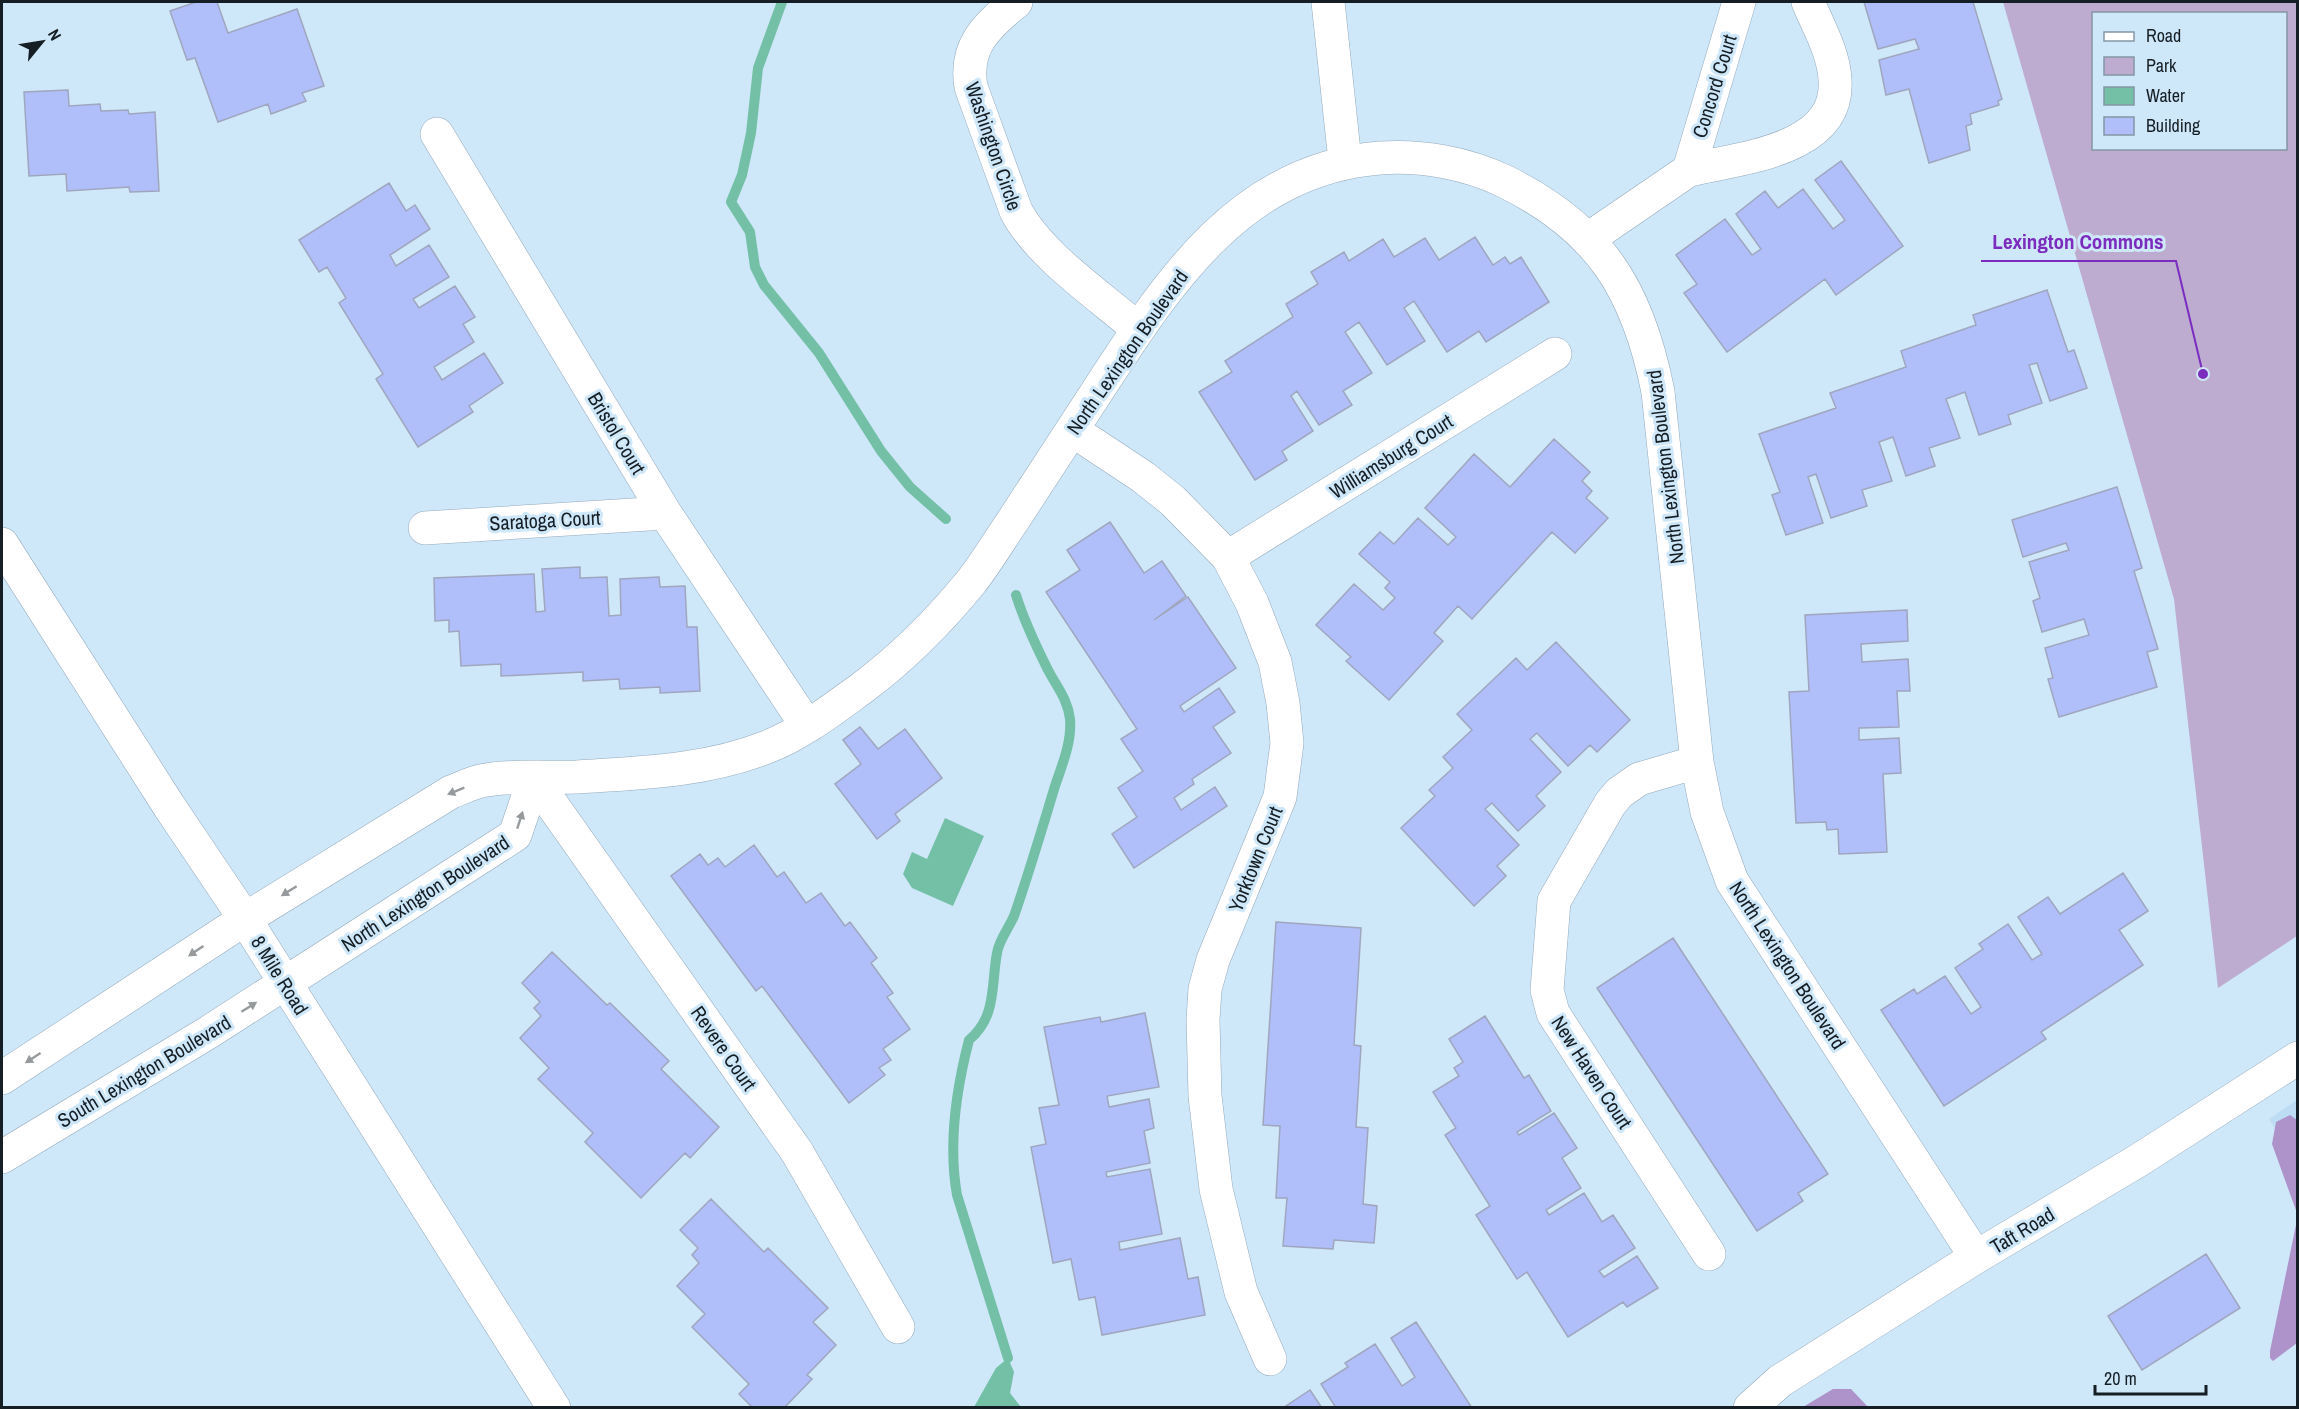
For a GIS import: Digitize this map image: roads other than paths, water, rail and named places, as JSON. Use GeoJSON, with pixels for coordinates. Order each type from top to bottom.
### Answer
{"type":"FeatureCollection","features":[{"type":"Feature","properties":{"kind":"street","name":"Washington Circle"},"geometry":{"type":"LineString","coordinates":[[1016,2],[982,34],[971,52],[968,69],[971,87],[1016,211],[1023,225],[1044,248],[1138,329]]}},
{"type":"Feature","properties":{"kind":"street"},"geometry":{"type":"LineString","coordinates":[[1328,2],[1345,161]]}},
{"type":"Feature","properties":{"kind":"street","name":"Concord Court"},"geometry":{"type":"LineString","coordinates":[[1689,170],[1739,2]]}},
{"type":"Feature","properties":{"kind":"street","name":"Concord Court"},"geometry":{"type":"LineString","coordinates":[[1588,239],[1689,170],[1793,145],[1810,134],[1825,119],[1833,100],[1836,81],[1832,58],[1808,2]]}},
{"type":"Feature","properties":{"kind":"street","name":"Bristol Court"},"geometry":{"type":"LineString","coordinates":[[437,134],[665,513],[807,726]]}},
{"type":"Feature","properties":{"kind":"street","name":"North Lexington Boulevard"},"geometry":{"type":"LineString","coordinates":[[244,919],[451,792],[481,781],[640,774],[688,768],[734,758],[771,746],[807,726],[866,685],[926,631],[973,580],[1138,329],[1200,249],[1250,205],[1314,171],[1345,161],[1394,157],[1433,159],[1469,168],[1520,189],[1543,203],[1588,239],[1606,259],[1622,283],[1651,356],[1664,436],[1697,762],[1707,812],[1732,881],[1976,1257]]}},
{"type":"Feature","properties":{"kind":"street","name":"Williamsburg Court"},"geometry":{"type":"LineString","coordinates":[[1228,557],[1555,354]]}},
{"type":"Feature","properties":{"kind":"street","name":"Yorktown Court"},"geometry":{"type":"LineString","coordinates":[[1072,430],[1166,495],[1228,557],[1251,603],[1275,662],[1283,703],[1287,743],[1280,798],[1213,960],[1205,989],[1203,1020],[1205,1096],[1216,1189],[1240,1292],[1270,1359]]}},
{"type":"Feature","properties":{"kind":"street","name":"Saratoga Court"},"geometry":{"type":"LineString","coordinates":[[425,528],[665,513]]}},
{"type":"Feature","properties":{"kind":"street","name":"8 Mile Road"},"geometry":{"type":"LineString","coordinates":[[2,544],[244,919],[554,1407]]}},
{"type":"Feature","properties":{"kind":"street","name":"New Haven Court"},"geometry":{"type":"LineString","coordinates":[[1697,762],[1639,779],[1629,784],[1610,804],[1554,901],[1546,990],[1553,1013],[1709,1254]]}},
{"type":"Feature","properties":{"kind":"street","name":"North Lexington Boulevard"},"geometry":{"type":"LineString","coordinates":[[285,984],[515,835],[534,779]]}},
{"type":"Feature","properties":{"kind":"street","name":"Revere Court"},"geometry":{"type":"LineString","coordinates":[[534,779],[797,1152],[898,1327]]}},
{"type":"Feature","properties":{"kind":"street"},"geometry":{"type":"LineString","coordinates":[[2,1078],[244,919]]}},
{"type":"Feature","properties":{"kind":"street","name":"South Lexington Boulevard"},"geometry":{"type":"LineString","coordinates":[[2,1157],[285,984]]}},
{"type":"Feature","properties":{"kind":"street","name":"Taft Road"},"geometry":{"type":"LineString","coordinates":[[1750,1407],[1780,1381],[1976,1257],[2139,1160],[2296,1061]]}},
{"type":"Feature","properties":{"kind":"water"},"geometry":{"type":"Polygon","coordinates":[[[945,818],[984,836],[953,906],[912,888],[903,874],[912,852],[927,859],[945,818]]]}},
{"type":"Feature","properties":{"kind":"water"},"geometry":{"type":"Polygon","coordinates":[[[1008,1358],[1014,1372],[1010,1393],[1021,1407],[974,1407],[996,1368],[1008,1358]]]}},
{"type":"Feature","properties":{"kind":"waterway"},"geometry":{"type":"LineString","coordinates":[[782,2],[758,68],[751,133],[742,175],[731,202],[750,232],[755,267],[764,285],[819,353],[881,451],[910,487],[946,519]]}},
{"type":"Feature","properties":{"kind":"waterway"},"geometry":{"type":"LineString","coordinates":[[1008,1358],[957,1195],[953,1137],[960,1078],[969,1040],[978,1031],[989,1011],[998,948],[1020,900],[1068,745],[1070,728],[1067,706],[1035,643],[1016,595]]}},
{"type":"Feature","properties":{"kind":"place","name":"Lexington Commons"},"geometry":{"type":"Point","coordinates":[2203,374]}}]}
